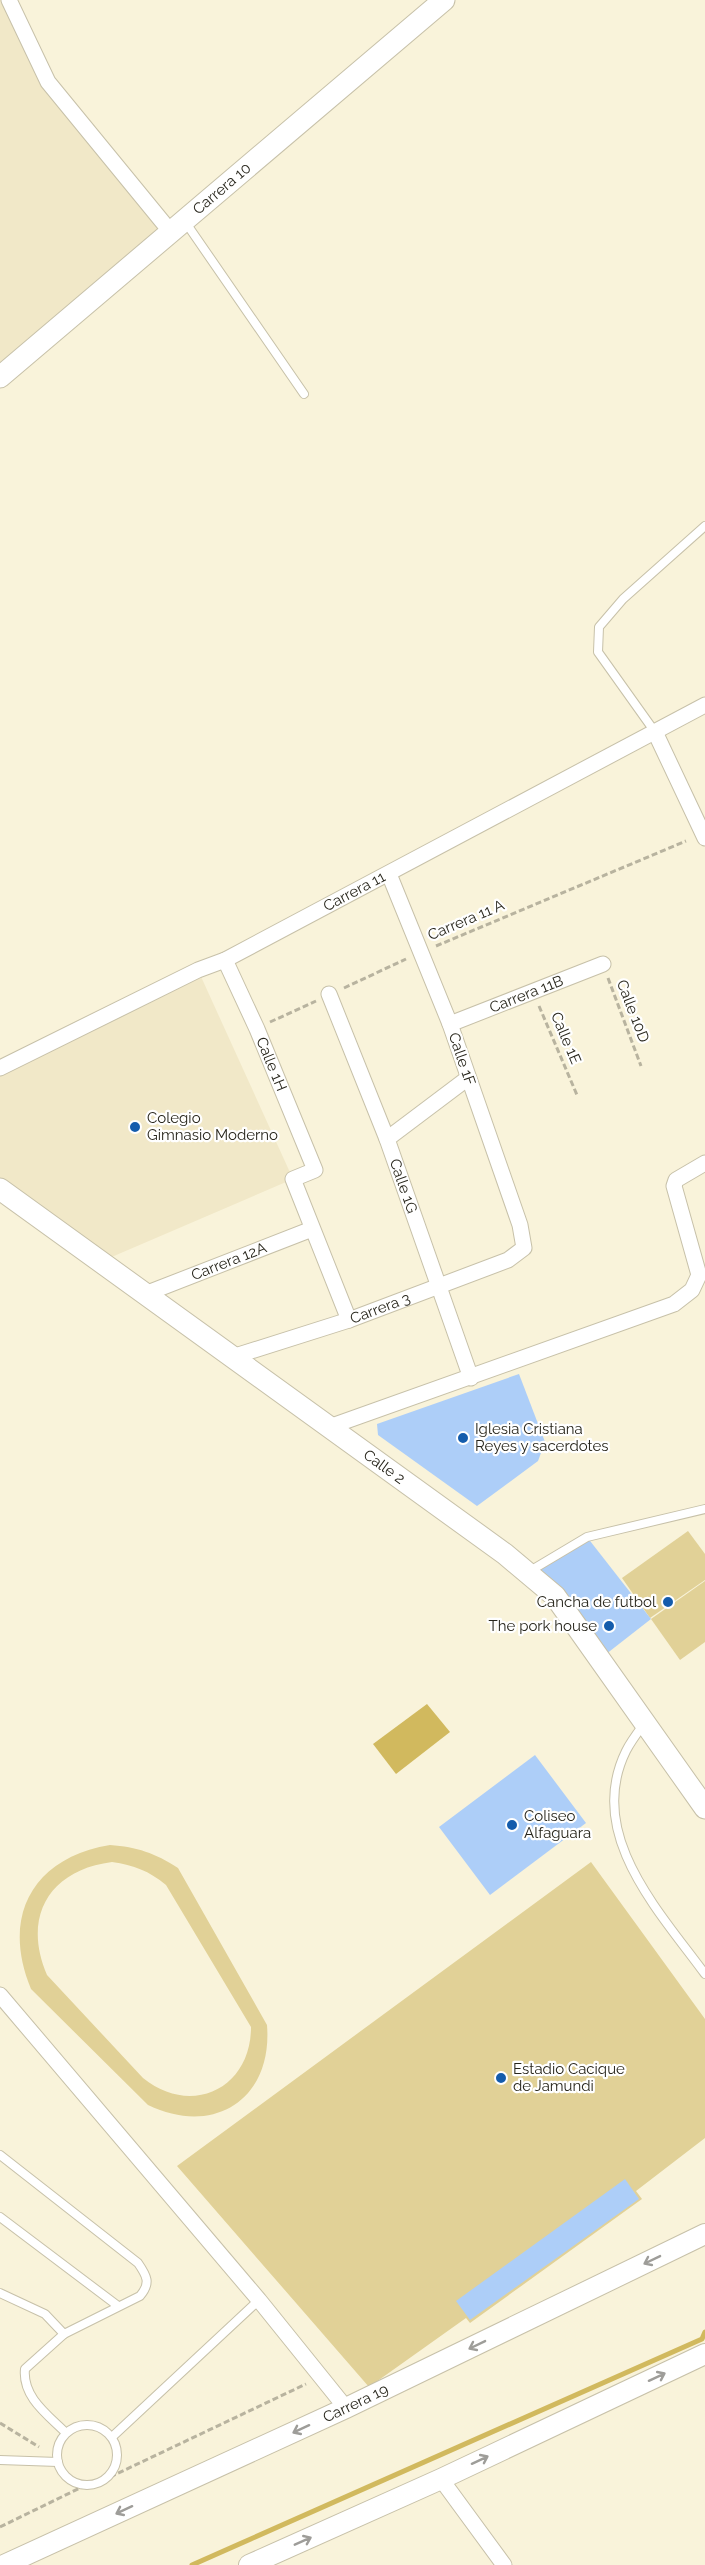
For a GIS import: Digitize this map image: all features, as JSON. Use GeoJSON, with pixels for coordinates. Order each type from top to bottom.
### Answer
{"type":"FeatureCollection","features":[{"type":"Feature","properties":{"kind":"main road","name":"Carrera 10"},"geometry":{"type":"LineString","coordinates":[[0,377],[444,0]]}},
{"type":"Feature","properties":{"kind":"main road","name":"Calle 2"},"geometry":{"type":"LineString","coordinates":[[0,1189],[505,1554],[555,1596],[705,1808]]}},
{"type":"Feature","properties":{"kind":"street"},"geometry":{"type":"LineString","coordinates":[[9,0],[48,82],[177,226]]}},
{"type":"Feature","properties":{"kind":"street","name":"Carrera 11"},"geometry":{"type":"LineString","coordinates":[[0,1068],[198,970],[225,960],[705,705]]}},
{"type":"Feature","properties":{"kind":"street"},"geometry":{"type":"LineString","coordinates":[[655,732],[705,838]]}},
{"type":"Feature","properties":{"kind":"street","name":"Calle 1F"},"geometry":{"type":"LineString","coordinates":[[389,874],[450,1024],[520,1225],[524,1248]]}},
{"type":"Feature","properties":{"kind":"street","name":"Calle 1H"},"geometry":{"type":"LineString","coordinates":[[225,960],[257,1029],[315,1170],[293,1179],[312,1229]]}},
{"type":"Feature","properties":{"kind":"street","name":"Carrera 11B"},"geometry":{"type":"LineString","coordinates":[[450,1024],[603,964]]}},
{"type":"Feature","properties":{"kind":"street","name":"Calle 1G"},"geometry":{"type":"LineString","coordinates":[[329,994],[387,1139],[471,1378]]}},
{"type":"Feature","properties":{"kind":"street"},"geometry":{"type":"LineString","coordinates":[[387,1139],[468,1078]]}},
{"type":"Feature","properties":{"kind":"street"},"geometry":{"type":"LineString","coordinates":[[329,1428],[674,1304],[692,1290],[699,1275],[674,1186],[676,1180],[705,1162]]}},
{"type":"Feature","properties":{"kind":"street"},"geometry":{"type":"LineString","coordinates":[[312,1229],[349,1320]]}},
{"type":"Feature","properties":{"kind":"street","name":"Carrera 12A"},"geometry":{"type":"LineString","coordinates":[[145,1294],[312,1229]]}},
{"type":"Feature","properties":{"kind":"street","name":"Carrera 3"},"geometry":{"type":"LineString","coordinates":[[232,1357],[349,1320],[508,1260],[524,1248]]}},
{"type":"Feature","properties":{"kind":"street"},"geometry":{"type":"LineString","coordinates":[[0,1995],[259,2300],[346,2408]]}},
{"type":"Feature","properties":{"kind":"street","name":"Carrera 19"},"geometry":{"type":"LineString","coordinates":[[4,2565],[346,2408],[705,2234]]}},
{"type":"Feature","properties":{"kind":"street"},"geometry":{"type":"LineString","coordinates":[[249,2565],[441,2479],[705,2354]]}},
{"type":"Feature","properties":{"kind":"street"},"geometry":{"type":"LineString","coordinates":[[441,2479],[503,2565]]}},
{"type":"Feature","properties":{"kind":"lane"},"geometry":{"type":"LineString","coordinates":[[177,226],[304,394]]}},
{"type":"Feature","properties":{"kind":"lane"},"geometry":{"type":"LineString","coordinates":[[655,732],[598,652],[599,627],[624,599],[705,526]]}},
{"type":"Feature","properties":{"kind":"lane"},"geometry":{"type":"LineString","coordinates":[[528,1573],[587,1537],[705,1509]]}},
{"type":"Feature","properties":{"kind":"lane"},"geometry":{"type":"LineString","coordinates":[[645,1722],[626,1752],[614,1794],[617,1836],[639,1883],[705,1974]]}},
{"type":"Feature","properties":{"kind":"lane"},"geometry":{"type":"LineString","coordinates":[[0,2155],[138,2263],[147,2276],[147,2287],[140,2296],[64,2334],[25,2369],[23,2381],[32,2399],[66,2433]]}},
{"type":"Feature","properties":{"kind":"lane"},"geometry":{"type":"LineString","coordinates":[[0,2217],[118,2306]]}},
{"type":"Feature","properties":{"kind":"lane"},"geometry":{"type":"LineString","coordinates":[[0,2293],[45,2314],[64,2334]]}},
{"type":"Feature","properties":{"kind":"lane"},"geometry":{"type":"LineString","coordinates":[[112,2437],[259,2300]]}},
{"type":"Feature","properties":{"kind":"lane"},"geometry":{"type":"LineString","coordinates":[[90,2425],[102,2429],[112,2437],[118,2450],[117,2464],[110,2476],[99,2484],[84,2486],[71,2482],[61,2472],[57,2460],[58,2444],[66,2433],[77,2426],[90,2425]]}},
{"type":"Feature","properties":{"kind":"lane"},"geometry":{"type":"LineString","coordinates":[[0,2460],[57,2460]]}},
{"type":"Feature","properties":{"kind":"path","name":"Carrera 11 A"},"geometry":{"type":"LineString","coordinates":[[257,1029],[420,952],[686,841]]}},
{"type":"Feature","properties":{"kind":"path","name":"Calle 10D"},"geometry":{"type":"LineString","coordinates":[[603,964],[641,1066]]}},
{"type":"Feature","properties":{"kind":"path","name":"Calle 1E"},"geometry":{"type":"LineString","coordinates":[[532,992],[577,1095]]}},
{"type":"Feature","properties":{"kind":"path"},"geometry":{"type":"LineString","coordinates":[[110,2476],[321,2377]]}},
{"type":"Feature","properties":{"kind":"path"},"geometry":{"type":"LineString","coordinates":[[0,2423],[57,2460]]}},
{"type":"Feature","properties":{"kind":"path"},"geometry":{"type":"LineString","coordinates":[[0,2527],[84,2486]]}},
{"type":"Feature","properties":{"kind":"shaded area"},"geometry":{"type":"Polygon","coordinates":[[[0,0],[9,0],[48,82],[170,231],[0,377],[0,0]]]}},
{"type":"Feature","properties":{"kind":"shaded area","name":"Colegio Gimnasio Moderno"},"geometry":{"type":"Polygon","coordinates":[[[198,970],[293,1179],[100,1262],[0,1189],[0,1068],[198,970]]]}},
{"type":"Feature","properties":{"kind":"shaded area"},"geometry":{"type":"Polygon","coordinates":[[[688,1531],[705,1554],[705,1580],[650,1618],[622,1578],[688,1531]]]}},
{"type":"Feature","properties":{"kind":"shaded area"},"geometry":{"type":"Polygon","coordinates":[[[705,1581],[705,1642],[680,1660],[651,1619],[705,1581]]]}},
{"type":"Feature","properties":{"kind":"shaded area"},"geometry":{"type":"Polygon","coordinates":[[[427,1704],[450,1732],[396,1774],[373,1744],[427,1704]]]}},
{"type":"Feature","properties":{"kind":"shaded area"},"geometry":{"type":"Polygon","coordinates":[[[110,1845],[129,1847],[161,1858],[178,1868],[267,2025],[266,2051],[260,2073],[249,2091],[234,2105],[216,2113],[195,2116],[172,2114],[148,2105],[31,1989],[23,1963],[20,1938],[22,1915],[30,1895],[43,1877],[61,1863],[83,1852],[110,1845]],[[112,1862],[90,1867],[72,1875],[57,1886],[46,1900],[40,1916],[38,1934],[40,1954],[47,1975],[143,2078],[161,2090],[180,2095],[198,2095],[215,2090],[229,2081],[241,2067],[248,2049],[251,2027],[166,1885],[147,1872],[112,1862]]]}},
{"type":"Feature","properties":{"kind":"shaded area","name":"Estadio Cacique de Jamundi"},"geometry":{"type":"Polygon","coordinates":[[[591,1862],[705,2019],[705,2138],[636,2191],[642,2199],[470,2323],[466,2318],[369,2387],[177,2166],[591,1862]]]}},
{"type":"Feature","properties":{"kind":"building","name":"Iglesia Cristiana Reyes y sacerdotes"},"geometry":{"type":"Polygon","coordinates":[[[519,1374],[545,1442],[538,1461],[477,1506],[378,1435],[377,1424],[519,1374]]]}},
{"type":"Feature","properties":{"kind":"building"},"geometry":{"type":"Polygon","coordinates":[[[587,1537],[651,1619],[601,1658],[528,1573],[587,1537]]]}},
{"type":"Feature","properties":{"kind":"building","name":"Coliseo Alfaguara"},"geometry":{"type":"Polygon","coordinates":[[[535,1755],[586,1823],[490,1895],[439,1827],[535,1755]]]}},
{"type":"Feature","properties":{"kind":"building"},"geometry":{"type":"Polygon","coordinates":[[[625,2179],[639,2199],[470,2320],[456,2301],[625,2179]]]}},
{"type":"Feature","properties":{"kind":"waterway"},"geometry":{"type":"LineString","coordinates":[[192,2565],[702,2339],[705,2332]]}},
{"type":"Feature","properties":{"kind":"place","name":"Colegio Gimnasio Moderno"},"geometry":{"type":"Point","coordinates":[135,1127]}},
{"type":"Feature","properties":{"kind":"place","name":"Iglesia Cristiana Reyes y sacerdotes"},"geometry":{"type":"Point","coordinates":[463,1438]}},
{"type":"Feature","properties":{"kind":"place","name":"Cancha de futbol"},"geometry":{"type":"Point","coordinates":[668,1602]}},
{"type":"Feature","properties":{"kind":"place","name":"The pork house"},"geometry":{"type":"Point","coordinates":[609,1626]}},
{"type":"Feature","properties":{"kind":"place","name":"Coliseo Alfaguara"},"geometry":{"type":"Point","coordinates":[512,1825]}},
{"type":"Feature","properties":{"kind":"place","name":"Estadio Cacique de Jamundi"},"geometry":{"type":"Point","coordinates":[501,2078]}}]}
